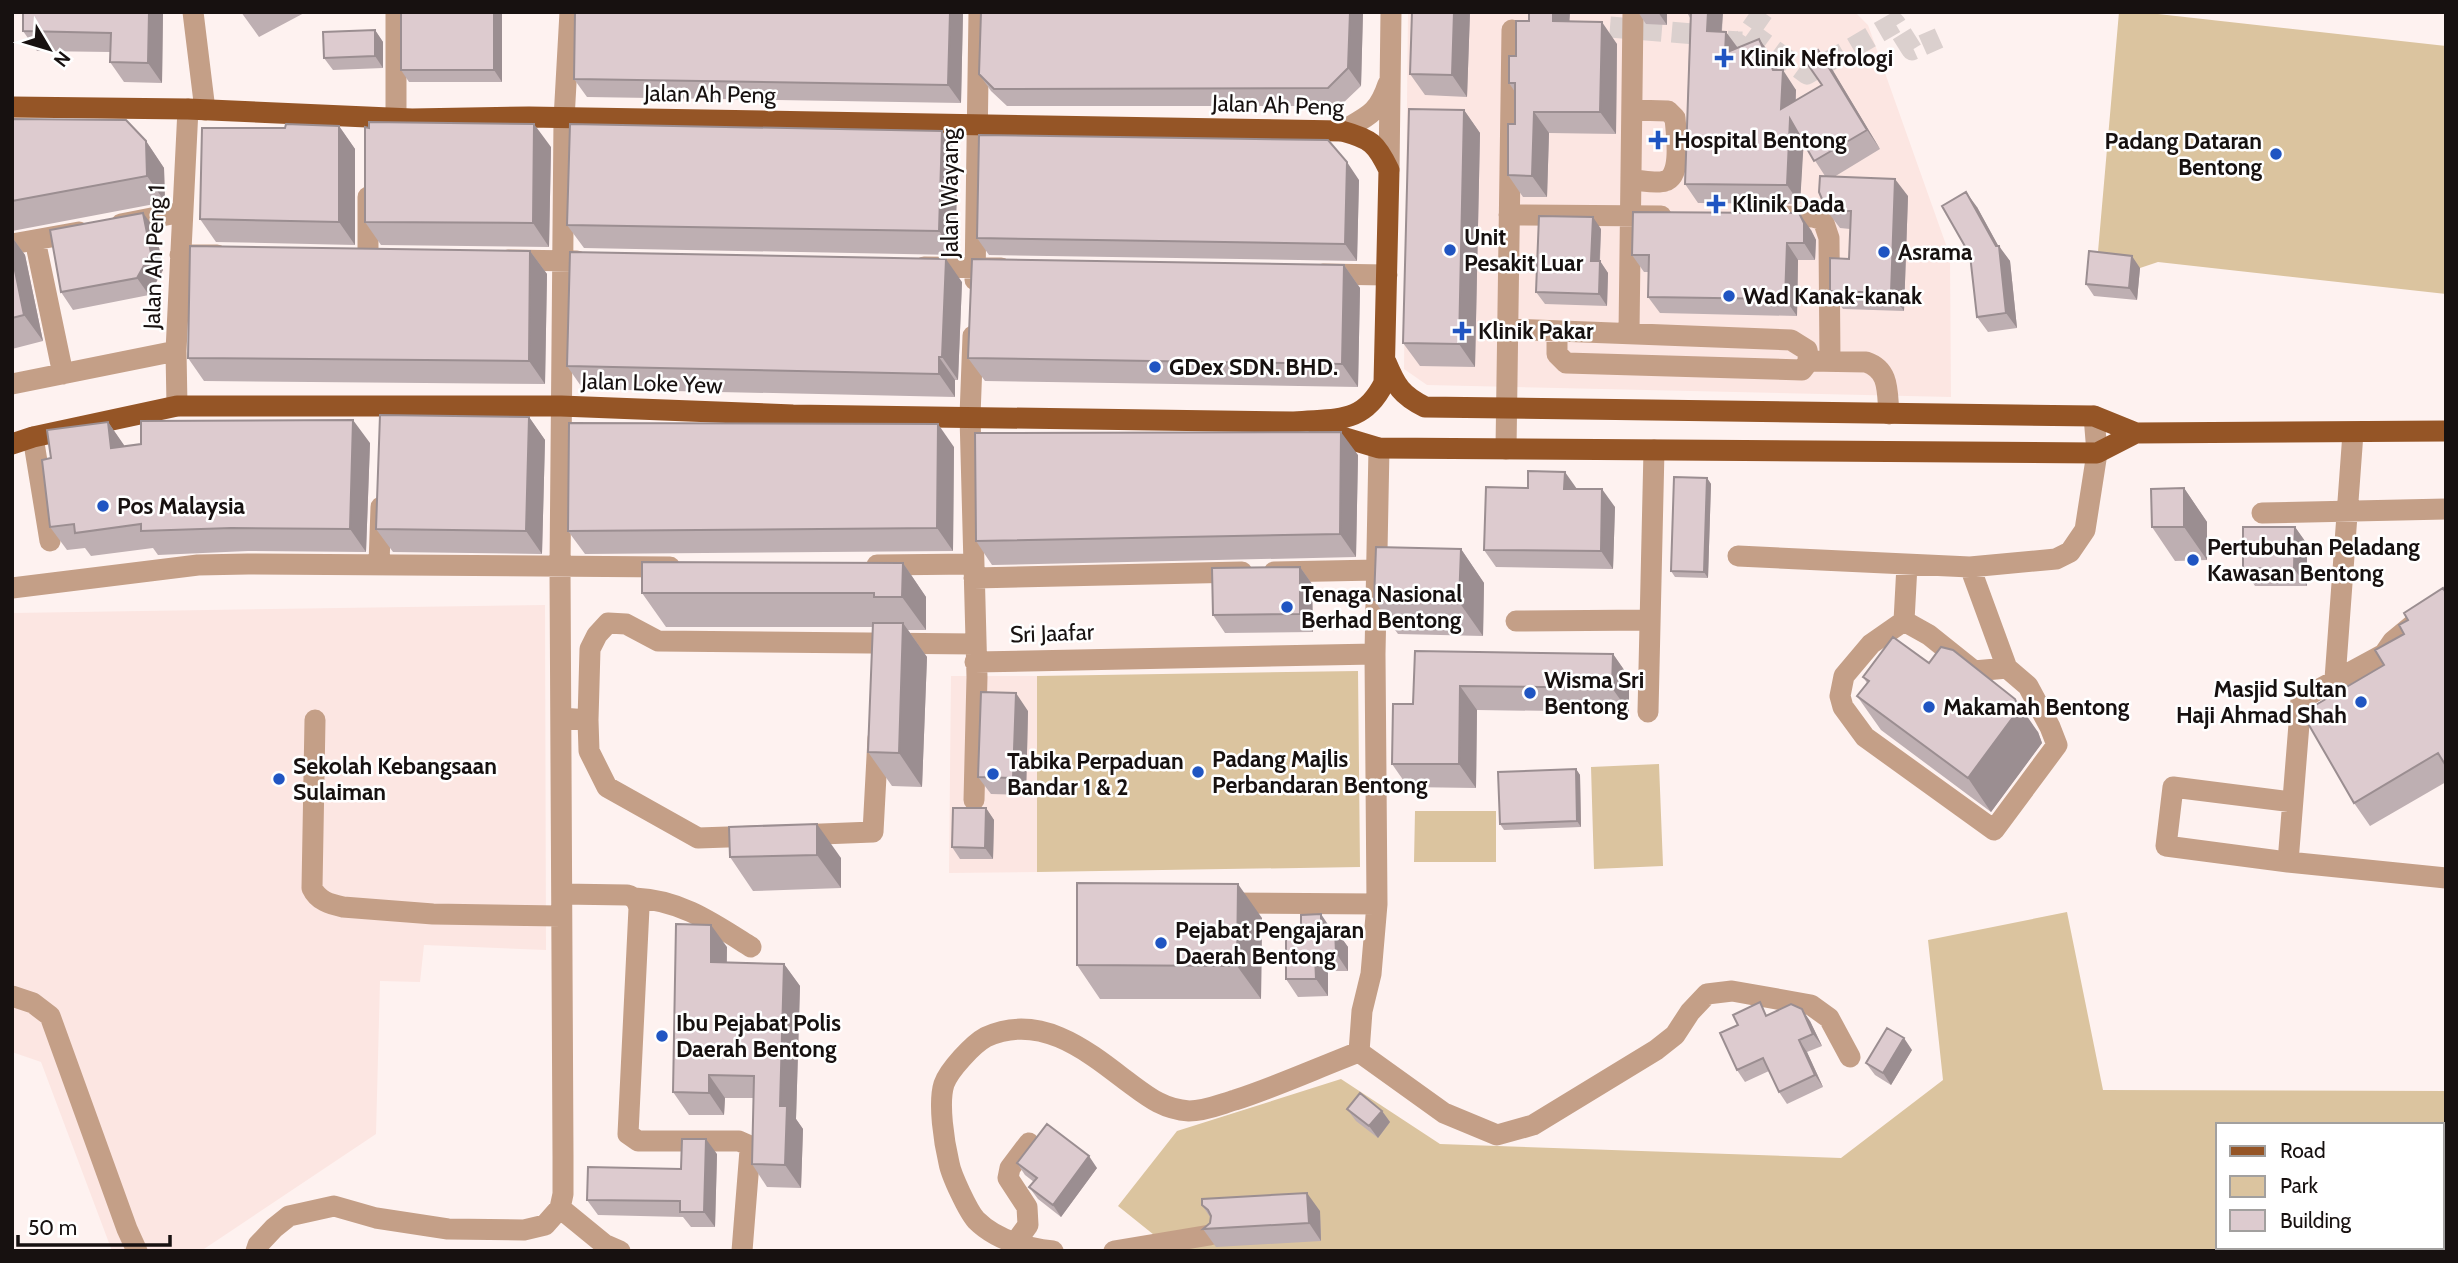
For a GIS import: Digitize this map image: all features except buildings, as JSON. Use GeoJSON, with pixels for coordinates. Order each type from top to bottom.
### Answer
{"type":"FeatureCollection","features":[{"type":"Feature","properties":{"kind":"main road","name":"Jalan Ah Peng"},"geometry":{"type":"LineString","coordinates":[[12,107],[196,110],[368,118],[976,123],[1342,131],[1365,137],[1378,148],[1389,170]]}},
{"type":"Feature","properties":{"kind":"main road"},"geometry":{"type":"LineString","coordinates":[[1294,422],[1350,417],[1369,407],[1384,383],[1389,170]]}},
{"type":"Feature","properties":{"kind":"main road"},"geometry":{"type":"LineString","coordinates":[[1385,362],[1397,388],[1425,407],[2094,416],[2136,433],[2446,431]]}},
{"type":"Feature","properties":{"kind":"main road","name":"Jalan Loke Yew"},"geometry":{"type":"LineString","coordinates":[[12,444],[33,437],[177,407],[561,406],[793,415],[1294,422]]}},
{"type":"Feature","properties":{"kind":"main road"},"geometry":{"type":"LineString","coordinates":[[1294,422],[1379,448],[2097,453],[2136,433]]}},
{"type":"Feature","properties":{"kind":"street","name":"Jalan Ah Peng 1"},"geometry":{"type":"LineString","coordinates":[[177,407],[176,351],[182,212],[196,110],[192,12]]}},
{"type":"Feature","properties":{"kind":"street"},"geometry":{"type":"LineString","coordinates":[[396,12],[396,118]]}},
{"type":"Feature","properties":{"kind":"street"},"geometry":{"type":"LineString","coordinates":[[256,1251],[274,1227],[289,1216],[334,1206],[376,1218],[448,1229],[524,1230],[545,1225],[560,1208],[563,1168],[561,406],[564,119],[570,12]]}},
{"type":"Feature","properties":{"kind":"street","name":"Jalan Wayang"},"geometry":{"type":"LineString","coordinates":[[975,295],[979,12]]}},
{"type":"Feature","properties":{"kind":"street"},"geometry":{"type":"LineString","coordinates":[[1389,170],[1391,12]]}},
{"type":"Feature","properties":{"kind":"street"},"geometry":{"type":"LineString","coordinates":[[1629,333],[1633,12]]}},
{"type":"Feature","properties":{"kind":"street"},"geometry":{"type":"LineString","coordinates":[[1506,449],[1512,30]]}},
{"type":"Feature","properties":{"kind":"street"},"geometry":{"type":"LineString","coordinates":[[1342,131],[1382,104],[1391,76]]}},
{"type":"Feature","properties":{"kind":"street"},"geometry":{"type":"LineString","coordinates":[[1631,180],[1665,181],[1673,176],[1677,167],[1675,118],[1668,111],[1632,110]]}},
{"type":"Feature","properties":{"kind":"street"},"geometry":{"type":"LineString","coordinates":[[368,118],[368,143]]}},
{"type":"Feature","properties":{"kind":"street"},"geometry":{"type":"LineString","coordinates":[[368,182],[361,258],[394,258]]}},
{"type":"Feature","properties":{"kind":"street"},"geometry":{"type":"LineString","coordinates":[[12,244],[182,212]]}},
{"type":"Feature","properties":{"kind":"street"},"geometry":{"type":"LineString","coordinates":[[1509,215],[1683,216]]}},
{"type":"Feature","properties":{"kind":"street"},"geometry":{"type":"LineString","coordinates":[[1748,216],[1813,217],[1823,220],[1829,238],[1820,361]]}},
{"type":"Feature","properties":{"kind":"street"},"geometry":{"type":"LineString","coordinates":[[35,240],[63,374]]}},
{"type":"Feature","properties":{"kind":"street"},"geometry":{"type":"LineString","coordinates":[[180,255],[234,256]]}},
{"type":"Feature","properties":{"kind":"street"},"geometry":{"type":"LineString","coordinates":[[486,260],[592,261]]}},
{"type":"Feature","properties":{"kind":"street"},"geometry":{"type":"LineString","coordinates":[[907,267],[1017,269]]}},
{"type":"Feature","properties":{"kind":"street"},"geometry":{"type":"LineString","coordinates":[[1305,274],[1387,275]]}},
{"type":"Feature","properties":{"kind":"street"},"geometry":{"type":"LineString","coordinates":[[974,322],[970,416],[975,653],[974,800]]}},
{"type":"Feature","properties":{"kind":"street"},"geometry":{"type":"LineString","coordinates":[[1508,329],[1791,341],[1820,361]]}},
{"type":"Feature","properties":{"kind":"street"},"geometry":{"type":"LineString","coordinates":[[1557,331],[1557,354],[1566,363],[1802,370],[1820,361],[1866,362],[1881,371],[1887,382],[1889,414]]}},
{"type":"Feature","properties":{"kind":"street"},"geometry":{"type":"LineString","coordinates":[[12,384],[176,351]]}},
{"type":"Feature","properties":{"kind":"street"},"geometry":{"type":"LineString","coordinates":[[383,432],[384,406]]}},
{"type":"Feature","properties":{"kind":"street"},"geometry":{"type":"LineString","coordinates":[[1738,556],[1970,567],[2056,559],[2070,552],[2085,530],[2097,453],[2094,416]]}},
{"type":"Feature","properties":{"kind":"street"},"geometry":{"type":"LineString","coordinates":[[2335,679],[2353,433]]}},
{"type":"Feature","properties":{"kind":"street"},"geometry":{"type":"LineString","coordinates":[[33,437],[50,541]]}},
{"type":"Feature","properties":{"kind":"street"},"geometry":{"type":"LineString","coordinates":[[1359,1052],[1362,1010],[1371,974],[1377,904],[1375,654],[1379,448]]}},
{"type":"Feature","properties":{"kind":"street"},"geometry":{"type":"LineString","coordinates":[[1648,712],[1654,450]]}},
{"type":"Feature","properties":{"kind":"street"},"geometry":{"type":"LineString","coordinates":[[379,564],[382,485]]}},
{"type":"Feature","properties":{"kind":"street"},"geometry":{"type":"LineString","coordinates":[[2262,513],[2446,509]]}},
{"type":"Feature","properties":{"kind":"street"},"geometry":{"type":"LineString","coordinates":[[12,588],[198,565],[684,567]]}},
{"type":"Feature","properties":{"kind":"street"},"geometry":{"type":"LineString","coordinates":[[863,565],[973,571],[1377,570]]}},
{"type":"Feature","properties":{"kind":"street"},"geometry":{"type":"LineString","coordinates":[[1904,621],[1907,565]]}},
{"type":"Feature","properties":{"kind":"street"},"geometry":{"type":"LineString","coordinates":[[1904,621],[1871,644],[1844,676],[1840,696],[1843,707],[1865,737],[1994,830],[2057,746],[2028,686],[2007,668],[1970,567]]}},
{"type":"Feature","properties":{"kind":"street"},"geometry":{"type":"LineString","coordinates":[[2288,862],[2301,699],[2384,654],[2393,642],[2446,600]]}},
{"type":"Feature","properties":{"kind":"street"},"geometry":{"type":"LineString","coordinates":[[1516,621],[1650,620]]}},
{"type":"Feature","properties":{"kind":"street"},"geometry":{"type":"LineString","coordinates":[[1904,621],[1929,635],[1974,671],[2007,668]]}},
{"type":"Feature","properties":{"kind":"street","name":"Sri Jaafar"},"geometry":{"type":"LineString","coordinates":[[588,720],[590,649],[597,635],[608,623],[626,624],[658,641],[884,642],[975,653],[1375,654]]}},
{"type":"Feature","properties":{"kind":"street"},"geometry":{"type":"LineString","coordinates":[[882,669],[884,642]]}},
{"type":"Feature","properties":{"kind":"street"},"geometry":{"type":"LineString","coordinates":[[561,718],[588,720],[589,751],[607,787],[698,838],[873,832],[879,723]]}},
{"type":"Feature","properties":{"kind":"street"},"geometry":{"type":"LineString","coordinates":[[315,720],[312,888],[315,895],[330,904],[433,914],[562,905],[627,895],[657,899],[681,907],[701,916],[751,947]]}},
{"type":"Feature","properties":{"kind":"street"},"geometry":{"type":"LineString","coordinates":[[2292,802],[2173,787],[2166,846],[2446,878]]}},
{"type":"Feature","properties":{"kind":"street"},"geometry":{"type":"LineString","coordinates":[[635,898],[639,908],[628,1135],[638,1141],[739,1141],[748,1145],[750,1150],[741,1251]]}},
{"type":"Feature","properties":{"kind":"street"},"geometry":{"type":"LineString","coordinates":[[1206,903],[1377,904]]}},
{"type":"Feature","properties":{"kind":"street"},"geometry":{"type":"LineString","coordinates":[[1359,1052],[1444,1113],[1497,1135],[1533,1125],[1656,1050],[1675,1035],[1690,1012],[1707,994],[1732,991],[1811,1005],[1822,1011],[1837,1030],[1850,1057]]}},
{"type":"Feature","properties":{"kind":"street"},"geometry":{"type":"LineString","coordinates":[[12,996],[33,1003],[50,1016],[137,1251]]}},
{"type":"Feature","properties":{"kind":"street"},"geometry":{"type":"LineString","coordinates":[[1053,1251],[1034,1249],[990,1232],[974,1218],[949,1165],[943,1119],[944,1086],[951,1069],[984,1038],[1018,1028],[1050,1032],[1106,1064],[1158,1105],[1190,1111],[1214,1107],[1263,1091],[1359,1052]]}},
{"type":"Feature","properties":{"kind":"street"},"geometry":{"type":"LineString","coordinates":[[1015,1243],[1028,1225],[1027,1207],[1008,1178],[1010,1168],[1029,1143]]}},
{"type":"Feature","properties":{"kind":"street"},"geometry":{"type":"LineString","coordinates":[[560,1208],[604,1244],[620,1251]]}},
{"type":"Feature","properties":{"kind":"street"},"geometry":{"type":"LineString","coordinates":[[1114,1251],[1210,1235]]}},
{"type":"Feature","properties":{"kind":"shaded area","name":"Hospital Bentong"},"geometry":{"type":"Polygon","coordinates":[[[1408,12],[1855,12],[1868,25],[1950,256],[1951,397],[1427,385],[1404,369],[1408,12]]]}},
{"type":"Feature","properties":{"kind":"shaded area","name":"Sekolah Kebangsaan Sulaiman"},"geometry":{"type":"Polygon","coordinates":[[[545,605],[546,950],[424,945],[420,982],[380,981],[376,1134],[201,1251],[112,1251],[41,1062],[12,1052],[12,613],[545,605]]]}},
{"type":"Feature","properties":{"kind":"shaded area","name":"Tabika Perpaduan Bandar 1 & 2"},"geometry":{"type":"Polygon","coordinates":[[[951,676],[1037,676],[1037,872],[949,873],[951,676]]]}},
{"type":"Feature","properties":{"kind":"green space","name":"Padang Dataran Bentong"},"geometry":{"type":"Polygon","coordinates":[[[2119,12],[2140,12],[2446,46],[2446,294],[2158,262],[2140,268],[2097,263],[2119,12]]]}},
{"type":"Feature","properties":{"kind":"green space","name":"Padang Majlis Perbandaran Bentong"},"geometry":{"type":"Polygon","coordinates":[[[1358,671],[1360,867],[1037,872],[1037,676],[1358,671]]]}},
{"type":"Feature","properties":{"kind":"green space"},"geometry":{"type":"Polygon","coordinates":[[[1659,764],[1663,866],[1594,869],[1591,767],[1659,764]]]}},
{"type":"Feature","properties":{"kind":"green space"},"geometry":{"type":"Polygon","coordinates":[[[1415,811],[1496,811],[1496,862],[1414,862],[1415,811]]]}},
{"type":"Feature","properties":{"kind":"green space"},"geometry":{"type":"Polygon","coordinates":[[[2067,912],[2103,1090],[2446,1091],[2446,1251],[1174,1251],[1118,1206],[1177,1131],[1341,1079],[1440,1144],[1841,1158],[1943,1080],[1928,940],[2067,912]]]}},
{"type":"Feature","properties":{"kind":"tunnel"},"geometry":{"type":"LineString","coordinates":[[1610,27],[1694,34],[1693,39],[1742,42],[1763,12]]}},
{"type":"Feature","properties":{"kind":"tunnel"},"geometry":{"type":"LineString","coordinates":[[1749,32],[1807,74],[1895,23],[1912,50],[1939,38]]}},
{"type":"Feature","properties":{"kind":"place","name":"Klinik Nefrologi"},"geometry":{"type":"Point","coordinates":[1724,58]}},
{"type":"Feature","properties":{"kind":"place","name":"Hospital Bentong"},"geometry":{"type":"Point","coordinates":[1658,140]}},
{"type":"Feature","properties":{"kind":"place","name":"Padang Dataran Bentong"},"geometry":{"type":"Point","coordinates":[2276,154]}},
{"type":"Feature","properties":{"kind":"place","name":"Klinik Dada"},"geometry":{"type":"Point","coordinates":[1716,204]}},
{"type":"Feature","properties":{"kind":"place","name":"Unit Pesakit Luar"},"geometry":{"type":"Point","coordinates":[1450,250]}},
{"type":"Feature","properties":{"kind":"place","name":"Asrama"},"geometry":{"type":"Point","coordinates":[1884,252]}},
{"type":"Feature","properties":{"kind":"place","name":"Wad Kanak-kanak"},"geometry":{"type":"Point","coordinates":[1729,296]}},
{"type":"Feature","properties":{"kind":"place","name":"Klinik Pakar"},"geometry":{"type":"Point","coordinates":[1462,331]}},
{"type":"Feature","properties":{"kind":"place","name":"GDex SDN. BHD."},"geometry":{"type":"Point","coordinates":[1155,367]}},
{"type":"Feature","properties":{"kind":"place","name":"Pos Malaysia"},"geometry":{"type":"Point","coordinates":[103,506]}},
{"type":"Feature","properties":{"kind":"place","name":"Pertubuhan Peladang Kawasan Bentong"},"geometry":{"type":"Point","coordinates":[2193,560]}},
{"type":"Feature","properties":{"kind":"place","name":"Tenaga Nasional Berhad Bentong"},"geometry":{"type":"Point","coordinates":[1287,607]}},
{"type":"Feature","properties":{"kind":"place","name":"Wisma Sri Bentong"},"geometry":{"type":"Point","coordinates":[1530,693]}},
{"type":"Feature","properties":{"kind":"place","name":"Masjid Sultan Haji Ahmad Shah"},"geometry":{"type":"Point","coordinates":[2361,702]}},
{"type":"Feature","properties":{"kind":"place","name":"Makamah Bentong"},"geometry":{"type":"Point","coordinates":[1929,707]}},
{"type":"Feature","properties":{"kind":"place","name":"Padang Majlis Perbandaran Bentong"},"geometry":{"type":"Point","coordinates":[1198,772]}},
{"type":"Feature","properties":{"kind":"place","name":"Tabika Perpaduan Bandar 1 & 2"},"geometry":{"type":"Point","coordinates":[993,774]}},
{"type":"Feature","properties":{"kind":"place","name":"Sekolah Kebangsaan Sulaiman"},"geometry":{"type":"Point","coordinates":[279,779]}},
{"type":"Feature","properties":{"kind":"place","name":"Pejabat Pengajaran Daerah Bentong"},"geometry":{"type":"Point","coordinates":[1161,943]}},
{"type":"Feature","properties":{"kind":"place","name":"Ibu Pejabat Polis Daerah Bentong"},"geometry":{"type":"Point","coordinates":[662,1036]}}]}
